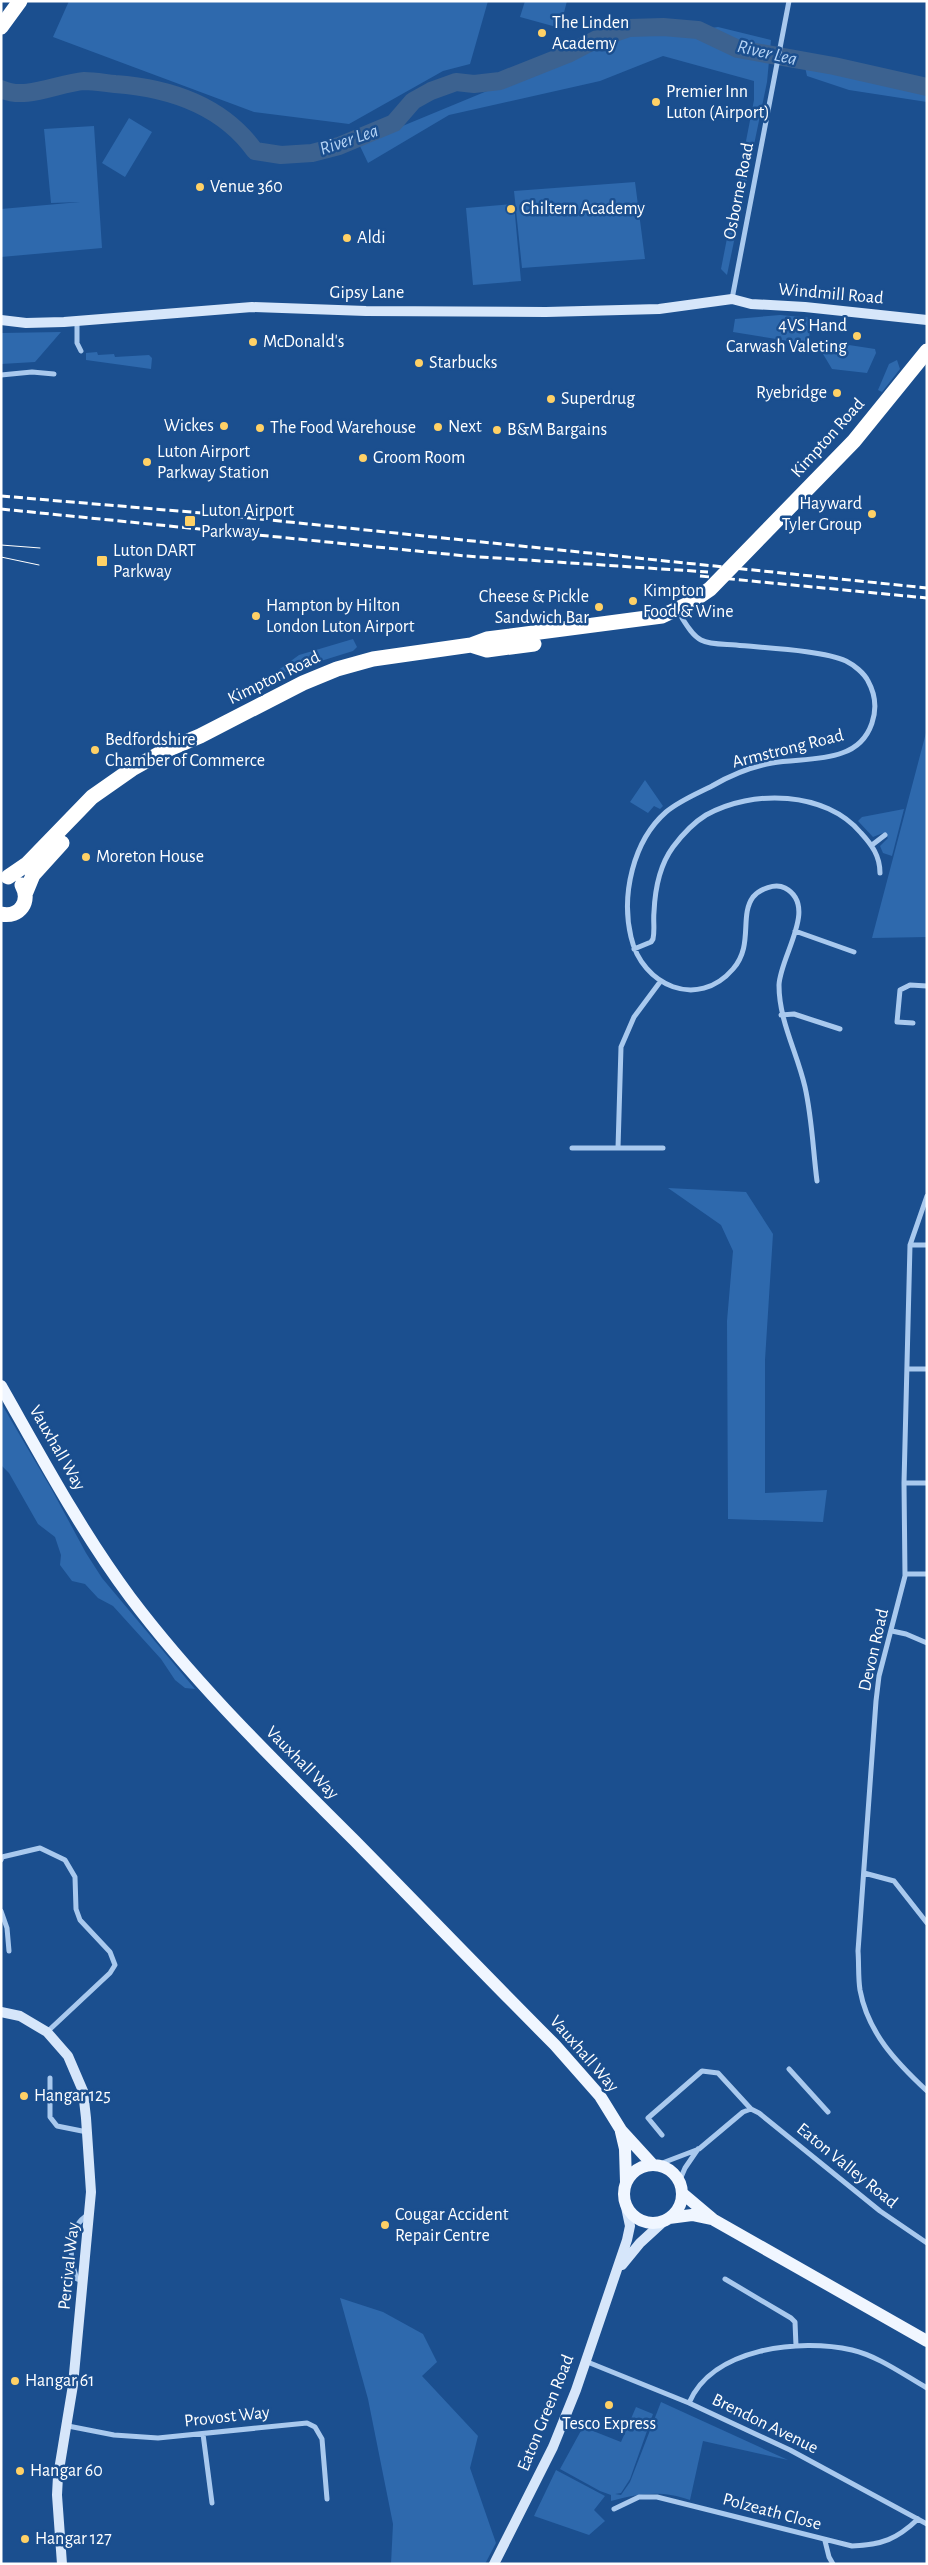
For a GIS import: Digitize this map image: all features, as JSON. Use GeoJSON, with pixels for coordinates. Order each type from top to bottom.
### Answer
{"type":"FeatureCollection","features":[{"type":"Feature","properties":{"kind":"highway"},"geometry":{"type":"LineString","coordinates":[[1,27],[20,1]]}},
{"type":"Feature","properties":{"kind":"highway","name":"Kimpton Road"},"geometry":{"type":"LineString","coordinates":[[5,877],[28,864],[92,797],[132,769],[164,751],[337,669],[373,659],[471,645],[487,639],[662,616],[688,604],[710,589],[854,440],[927,351]]}},
{"type":"Feature","properties":{"kind":"highway","name":"Kimpton Road"},"geometry":{"type":"LineString","coordinates":[[471,645],[487,650],[663,624],[682,618],[705,600],[710,589]]}},
{"type":"Feature","properties":{"kind":"highway","name":"Kimpton Road"},"geometry":{"type":"LineString","coordinates":[[2,915],[15,913],[22,908],[33,875],[98,804],[109,786]]}},
{"type":"Feature","properties":{"kind":"highway"},"geometry":{"type":"LineString","coordinates":[[5,877],[20,882],[26,892]]}},
{"type":"Feature","properties":{"kind":"main road","name":"Vauxhall Way"},"geometry":{"type":"LineString","coordinates":[[1,1386],[52,1476],[95,1546],[167,1644],[220,1705],[577,2069],[600,2096],[621,2130],[655,2165]]}},
{"type":"Feature","properties":{"kind":"main road","name":"Vauxhall Way"},"geometry":{"type":"LineString","coordinates":[[621,2130],[626,2182]]}},
{"type":"Feature","properties":{"kind":"main road"},"geometry":{"type":"LineString","coordinates":[[714,2220],[692,2215],[649,2223],[639,2220],[626,2207],[624,2196],[626,2182],[637,2169],[655,2165],[675,2175],[681,2187],[714,2220],[927,2341]]}},
{"type":"Feature","properties":{"kind":"main road"},"geometry":{"type":"LineString","coordinates":[[667,2219],[680,2204],[681,2187]]}},
{"type":"Feature","properties":{"kind":"street","name":"Osborne Road"},"geometry":{"type":"LineString","coordinates":[[732,299],[790,1]]}},
{"type":"Feature","properties":{"kind":"street","name":"Windmill Road"},"geometry":{"type":"LineString","coordinates":[[732,299],[751,304],[804,307],[927,320]]}},
{"type":"Feature","properties":{"kind":"street","name":"Gipsy Lane"},"geometry":{"type":"LineString","coordinates":[[1,320],[26,323],[77,321],[252,306],[366,311],[546,312],[659,309],[732,299]]}},
{"type":"Feature","properties":{"kind":"street"},"geometry":{"type":"LineString","coordinates":[[77,321],[77,343],[82,351]]}},
{"type":"Feature","properties":{"kind":"street"},"geometry":{"type":"LineString","coordinates":[[1,375],[32,372],[54,374]]}},
{"type":"Feature","properties":{"kind":"street","name":"Armstrong Road"},"geometry":{"type":"LineString","coordinates":[[660,982],[650,975],[634,949],[627,918],[629,882],[645,841],[664,814],[676,805],[734,774],[772,763],[826,758],[843,753],[862,741],[868,732],[875,714],[875,703],[867,678],[847,661],[780,649],[702,641],[687,627],[682,618]]}},
{"type":"Feature","properties":{"kind":"street"},"geometry":{"type":"LineString","coordinates":[[634,949],[651,942],[653,939],[658,878],[671,850],[695,823],[718,809],[747,801],[779,799],[810,801],[838,812],[857,828],[872,845],[878,856],[880,873]]}},
{"type":"Feature","properties":{"kind":"street"},"geometry":{"type":"LineString","coordinates":[[872,845],[885,835]]}},
{"type":"Feature","properties":{"kind":"street"},"geometry":{"type":"LineString","coordinates":[[618,1148],[621,1047],[634,1017],[660,982],[677,988],[695,989],[713,985],[724,978],[742,956],[747,938],[747,910],[751,899],[765,888],[777,886],[785,888],[794,896],[799,904],[800,919],[781,966],[779,996],[781,1015],[806,1090],[817,1181]]}},
{"type":"Feature","properties":{"kind":"street"},"geometry":{"type":"LineString","coordinates":[[795,931],[854,952]]}},
{"type":"Feature","properties":{"kind":"street"},"geometry":{"type":"LineString","coordinates":[[913,1023],[897,1022],[900,990],[910,985],[927,986]]}},
{"type":"Feature","properties":{"kind":"street"},"geometry":{"type":"LineString","coordinates":[[781,1015],[794,1014],[840,1029]]}},
{"type":"Feature","properties":{"kind":"street"},"geometry":{"type":"LineString","coordinates":[[572,1148],[663,1148]]}},
{"type":"Feature","properties":{"kind":"street","name":"Devon Road"},"geometry":{"type":"LineString","coordinates":[[927,1196],[910,1245],[904,1483],[905,1574],[879,1676],[858,1951],[860,1989],[866,2011],[880,2041],[901,2067],[927,2091]]}},
{"type":"Feature","properties":{"kind":"street"},"geometry":{"type":"LineString","coordinates":[[910,1245],[927,1245]]}},
{"type":"Feature","properties":{"kind":"street"},"geometry":{"type":"LineString","coordinates":[[907,1368],[927,1369]]}},
{"type":"Feature","properties":{"kind":"street"},"geometry":{"type":"LineString","coordinates":[[904,1483],[927,1483]]}},
{"type":"Feature","properties":{"kind":"street"},"geometry":{"type":"LineString","coordinates":[[905,1574],[927,1574]]}},
{"type":"Feature","properties":{"kind":"street"},"geometry":{"type":"LineString","coordinates":[[892,1631],[906,1634],[927,1643]]}},
{"type":"Feature","properties":{"kind":"street"},"geometry":{"type":"LineString","coordinates":[[1,1860],[2,1857],[40,1848],[64,1860],[75,1877],[76,1909],[80,1920],[110,1952],[115,1965],[110,1973],[47,2032]]}},
{"type":"Feature","properties":{"kind":"street"},"geometry":{"type":"LineString","coordinates":[[864,1873],[894,1881],[927,1923]]}},
{"type":"Feature","properties":{"kind":"street"},"geometry":{"type":"LineString","coordinates":[[1,1911],[7,1928],[9,1951]]}},
{"type":"Feature","properties":{"kind":"street","name":"Percival Way"},"geometry":{"type":"LineString","coordinates":[[1,2012],[20,2016],[47,2032],[68,2056],[83,2091],[91,2192],[68,2426],[58,2476],[57,2495],[62,2564]]}},
{"type":"Feature","properties":{"kind":"street"},"geometry":{"type":"LineString","coordinates":[[789,2069],[828,2112]]}},
{"type":"Feature","properties":{"kind":"street","name":"Eaton Valley Road"},"geometry":{"type":"LineString","coordinates":[[662,2135],[648,2118],[702,2071],[718,2073],[751,2109],[760,2113],[880,2211],[927,2244]]}},
{"type":"Feature","properties":{"kind":"street"},"geometry":{"type":"LineString","coordinates":[[50,2078],[50,2117],[57,2126],[87,2132]]}},
{"type":"Feature","properties":{"kind":"street"},"geometry":{"type":"LineString","coordinates":[[681,2187],[685,2168],[699,2149],[743,2112],[751,2109]]}},
{"type":"Feature","properties":{"kind":"street"},"geometry":{"type":"LineString","coordinates":[[655,2165],[699,2149]]}},
{"type":"Feature","properties":{"kind":"street","name":"Eaton Green Road"},"geometry":{"type":"LineString","coordinates":[[494,2564],[547,2461],[585,2361],[618,2270],[630,2226],[626,2207]]}},
{"type":"Feature","properties":{"kind":"street"},"geometry":{"type":"LineString","coordinates":[[83,2282],[76,2279],[70,2262],[70,2246],[76,2228],[90,2213]]}},
{"type":"Feature","properties":{"kind":"street","name":"Eaton Green Road"},"geometry":{"type":"LineString","coordinates":[[618,2270],[640,2243],[667,2219]]}},
{"type":"Feature","properties":{"kind":"street"},"geometry":{"type":"LineString","coordinates":[[725,2279],[791,2318],[795,2322],[796,2346]]}},
{"type":"Feature","properties":{"kind":"street"},"geometry":{"type":"LineString","coordinates":[[689,2403],[702,2383],[724,2365],[752,2353],[796,2346],[853,2350],[881,2362],[927,2388]]}},
{"type":"Feature","properties":{"kind":"street","name":"Brendon Avenue"},"geometry":{"type":"LineString","coordinates":[[585,2361],[689,2403],[790,2450],[927,2524]]}},
{"type":"Feature","properties":{"kind":"street","name":"Provost Way"},"geometry":{"type":"LineString","coordinates":[[68,2426],[134,2437],[158,2438],[307,2423],[319,2432],[322,2439],[327,2499]]}},
{"type":"Feature","properties":{"kind":"street"},"geometry":{"type":"LineString","coordinates":[[203,2434],[212,2503]]}},
{"type":"Feature","properties":{"kind":"street","name":"Polzeath Close"},"geometry":{"type":"LineString","coordinates":[[614,2509],[639,2497],[658,2497],[825,2541],[852,2546],[876,2545],[903,2534],[918,2519]]}},
{"type":"Feature","properties":{"kind":"street"},"geometry":{"type":"LineString","coordinates":[[825,2541],[828,2557],[833,2564]]}},
{"type":"Feature","properties":{"kind":"shaded area"},"geometry":{"type":"Polygon","coordinates":[[[69,1],[488,1],[470,64],[443,71],[349,124],[254,112],[53,37],[69,1]]]}},
{"type":"Feature","properties":{"kind":"shaded area"},"geometry":{"type":"Polygon","coordinates":[[[525,1],[567,1],[560,28],[520,17],[525,1]]]}},
{"type":"Feature","properties":{"kind":"shaded area"},"geometry":{"type":"Polygon","coordinates":[[[687,22],[711,28],[718,27],[771,40],[767,82],[727,275],[721,269],[754,100],[754,81],[663,56],[600,81],[449,115],[368,163],[359,144],[622,35],[687,22]]]}},
{"type":"Feature","properties":{"kind":"shaded area"},"geometry":{"type":"Polygon","coordinates":[[[808,58],[825,59],[927,81],[927,102],[849,90],[807,76],[805,67],[808,58]]]}},
{"type":"Feature","properties":{"kind":"shaded area"},"geometry":{"type":"Polygon","coordinates":[[[129,118],[152,132],[125,177],[102,163],[129,118]]]}},
{"type":"Feature","properties":{"kind":"shaded area"},"geometry":{"type":"Polygon","coordinates":[[[94,126],[102,248],[1,257],[1,209],[80,202],[51,203],[44,129],[94,126]]]}},
{"type":"Feature","properties":{"kind":"shaded area"},"geometry":{"type":"Polygon","coordinates":[[[635,182],[645,259],[522,268],[514,191],[635,182]]]}},
{"type":"Feature","properties":{"kind":"shaded area"},"geometry":{"type":"Polygon","coordinates":[[[514,204],[521,281],[473,285],[466,208],[514,204]]]}},
{"type":"Feature","properties":{"kind":"shaded area"},"geometry":{"type":"Polygon","coordinates":[[[780,315],[812,318],[808,344],[733,332],[735,319],[780,315]]]}},
{"type":"Feature","properties":{"kind":"shaded area"},"geometry":{"type":"Polygon","coordinates":[[[61,332],[35,362],[1,364],[1,333],[61,332]]]}},
{"type":"Feature","properties":{"kind":"shaded area"},"geometry":{"type":"Polygon","coordinates":[[[823,341],[875,349],[876,353],[867,373],[832,369],[823,354],[823,341]]]}},
{"type":"Feature","properties":{"kind":"shaded area"},"geometry":{"type":"Polygon","coordinates":[[[97,352],[98,355],[114,354],[115,357],[149,355],[152,358],[151,369],[86,360],[86,353],[97,352]]]}},
{"type":"Feature","properties":{"kind":"shaded area"},"geometry":{"type":"Polygon","coordinates":[[[897,360],[900,369],[882,392],[878,390],[889,364],[897,360]]]}},
{"type":"Feature","properties":{"kind":"shaded area"},"geometry":{"type":"Polygon","coordinates":[[[353,639],[357,647],[353,651],[276,675],[273,674],[299,655],[353,639]]]}},
{"type":"Feature","properties":{"kind":"shaded area"},"geometry":{"type":"Polygon","coordinates":[[[927,729],[927,937],[872,938],[927,729]]]}},
{"type":"Feature","properties":{"kind":"shaded area"},"geometry":{"type":"Polygon","coordinates":[[[645,780],[663,806],[660,809],[654,806],[648,813],[630,802],[645,780]]]}},
{"type":"Feature","properties":{"kind":"shaded area"},"geometry":{"type":"Polygon","coordinates":[[[904,809],[892,856],[883,853],[880,846],[888,838],[883,833],[873,837],[858,821],[862,817],[904,809]]]}},
{"type":"Feature","properties":{"kind":"shaded area"},"geometry":{"type":"Polygon","coordinates":[[[668,1188],[746,1192],[773,1234],[765,1360],[765,1493],[827,1490],[823,1522],[728,1519],[727,1321],[733,1251],[721,1225],[668,1188]]]}},
{"type":"Feature","properties":{"kind":"shaded area"},"geometry":{"type":"Polygon","coordinates":[[[1,1403],[102,1578],[195,1689],[185,1688],[175,1680],[161,1659],[113,1606],[98,1598],[85,1584],[72,1581],[60,1565],[61,1555],[55,1537],[38,1524],[9,1473],[1,1465],[1,1403]]]}},
{"type":"Feature","properties":{"kind":"shaded area"},"geometry":{"type":"Polygon","coordinates":[[[340,2298],[383,2312],[423,2334],[437,2362],[422,2376],[478,2436],[470,2468],[496,2543],[485,2564],[391,2564],[393,2524],[368,2399],[340,2298]]]}},
{"type":"Feature","properties":{"kind":"shaded area"},"geometry":{"type":"Polygon","coordinates":[[[661,2402],[788,2460],[703,2441],[690,2500],[670,2495],[651,2494],[611,2501],[611,2495],[560,2469],[583,2427],[621,2442],[636,2407],[653,2414],[630,2479],[621,2493],[615,2494],[621,2495],[630,2482],[661,2402]]]}},
{"type":"Feature","properties":{"kind":"shaded area"},"geometry":{"type":"Polygon","coordinates":[[[556,2470],[605,2496],[594,2510],[605,2521],[589,2535],[534,2516],[556,2470]]]}},
{"type":"Feature","properties":{"kind":"waterway","name":"River Lea"},"geometry":{"type":"LineString","coordinates":[[1,89],[10,92],[31,92],[84,81],[155,90],[175,95],[211,111],[242,135],[255,151],[281,155],[312,153],[339,146],[394,123],[413,101],[431,91],[456,82],[474,84],[500,81],[568,54],[597,39],[629,28],[663,27],[698,30],[738,49],[834,66],[927,87]]}},
{"type":"Feature","properties":{"kind":"tram line"},"geometry":{"type":"LineString","coordinates":[[1,545],[40,548]]}},
{"type":"Feature","properties":{"kind":"tram line"},"geometry":{"type":"LineString","coordinates":[[1,557],[39,565]]}},
{"type":"Feature","properties":{"kind":"railway"},"geometry":{"type":"LineString","coordinates":[[1,496],[202,513],[927,588]]}},
{"type":"Feature","properties":{"kind":"railway"},"geometry":{"type":"LineString","coordinates":[[1,509],[466,556],[708,572]]}},
{"type":"Feature","properties":{"kind":"railway"},"geometry":{"type":"LineString","coordinates":[[700,576],[927,598]]}},
{"type":"Feature","properties":{"kind":"place","name":"The Linden Academy"},"geometry":{"type":"Point","coordinates":[542,33]}},
{"type":"Feature","properties":{"kind":"place","name":"Premier Inn Luton (Airport)"},"geometry":{"type":"Point","coordinates":[656,102]}},
{"type":"Feature","properties":{"kind":"place","name":"Venue 360"},"geometry":{"type":"Point","coordinates":[200,187]}},
{"type":"Feature","properties":{"kind":"place","name":"Chiltern Academy"},"geometry":{"type":"Point","coordinates":[511,209]}},
{"type":"Feature","properties":{"kind":"place","name":"Aldi"},"geometry":{"type":"Point","coordinates":[347,238]}},
{"type":"Feature","properties":{"kind":"place","name":"4VS Hand Carwash Valeting"},"geometry":{"type":"Point","coordinates":[857,336]}},
{"type":"Feature","properties":{"kind":"place","name":"McDonald's"},"geometry":{"type":"Point","coordinates":[253,342]}},
{"type":"Feature","properties":{"kind":"place","name":"Starbucks"},"geometry":{"type":"Point","coordinates":[419,363]}},
{"type":"Feature","properties":{"kind":"place","name":"Ryebridge"},"geometry":{"type":"Point","coordinates":[837,393]}},
{"type":"Feature","properties":{"kind":"place","name":"Superdrug"},"geometry":{"type":"Point","coordinates":[551,399]}},
{"type":"Feature","properties":{"kind":"place","name":"Wickes"},"geometry":{"type":"Point","coordinates":[224,426]}},
{"type":"Feature","properties":{"kind":"place","name":"Next"},"geometry":{"type":"Point","coordinates":[438,427]}},
{"type":"Feature","properties":{"kind":"place","name":"The Food Warehouse"},"geometry":{"type":"Point","coordinates":[260,428]}},
{"type":"Feature","properties":{"kind":"place","name":"B&M Bargains"},"geometry":{"type":"Point","coordinates":[497,430]}},
{"type":"Feature","properties":{"kind":"place","name":"Groom Room"},"geometry":{"type":"Point","coordinates":[363,458]}},
{"type":"Feature","properties":{"kind":"place","name":"Luton Airport Parkway Station"},"geometry":{"type":"Point","coordinates":[147,462]}},
{"type":"Feature","properties":{"kind":"place","name":"Hayward Tyler Group"},"geometry":{"type":"Point","coordinates":[872,514]}},
{"type":"Feature","properties":{"kind":"place","name":"Luton Airport Parkway"},"geometry":{"type":"Point","coordinates":[190,521]}},
{"type":"Feature","properties":{"kind":"place","name":"Luton DART Parkway"},"geometry":{"type":"Point","coordinates":[102,561]}},
{"type":"Feature","properties":{"kind":"place","name":"Kimpton Food & Wine"},"geometry":{"type":"Point","coordinates":[633,601]}},
{"type":"Feature","properties":{"kind":"place","name":"Cheese & Pickle Sandwich Bar"},"geometry":{"type":"Point","coordinates":[599,607]}},
{"type":"Feature","properties":{"kind":"place","name":"Hampton by Hilton London Luton Airport"},"geometry":{"type":"Point","coordinates":[256,616]}},
{"type":"Feature","properties":{"kind":"place","name":"Bedfordshire Chamber of Commerce"},"geometry":{"type":"Point","coordinates":[95,750]}},
{"type":"Feature","properties":{"kind":"place","name":"Moreton House"},"geometry":{"type":"Point","coordinates":[86,857]}},
{"type":"Feature","properties":{"kind":"place","name":"Hangar 125"},"geometry":{"type":"Point","coordinates":[24,2096]}},
{"type":"Feature","properties":{"kind":"place","name":"Cougar Accident Repair Centre"},"geometry":{"type":"Point","coordinates":[385,2225]}},
{"type":"Feature","properties":{"kind":"place","name":"Hangar 61"},"geometry":{"type":"Point","coordinates":[15,2381]}},
{"type":"Feature","properties":{"kind":"place","name":"Tesco Express"},"geometry":{"type":"Point","coordinates":[609,2405]}},
{"type":"Feature","properties":{"kind":"place","name":"Hangar 60"},"geometry":{"type":"Point","coordinates":[20,2471]}},
{"type":"Feature","properties":{"kind":"place","name":"Hangar 127"},"geometry":{"type":"Point","coordinates":[25,2539]}}]}
